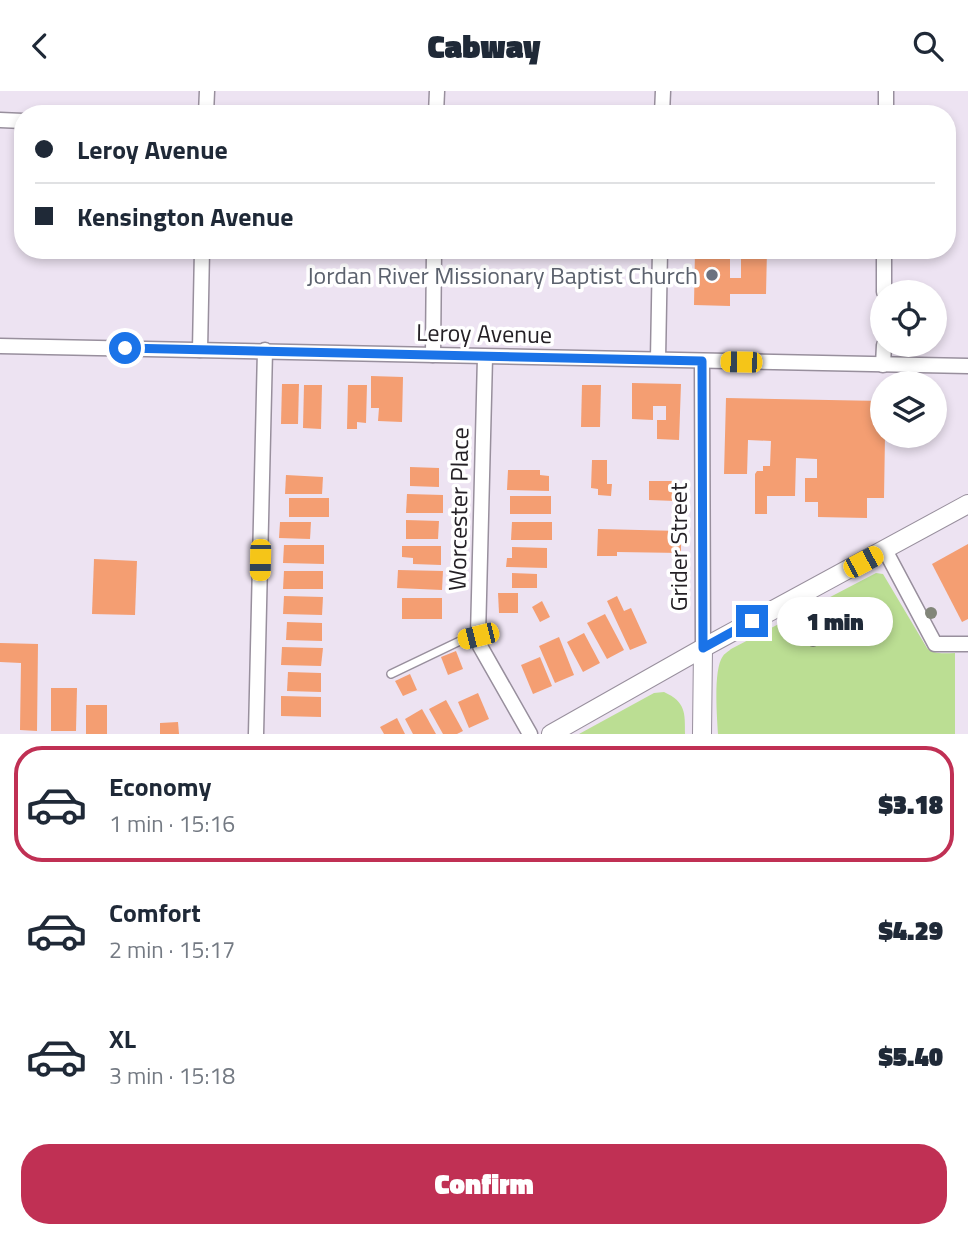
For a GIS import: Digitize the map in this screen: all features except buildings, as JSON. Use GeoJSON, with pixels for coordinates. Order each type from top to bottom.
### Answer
{"type":"FeatureCollection","features":[{"type":"Feature","properties":{"kind":"street"},"geometry":{"type":"LineString","coordinates":[[200,350],[202,259]]}},
{"type":"Feature","properties":{"kind":"street"},"geometry":{"type":"LineString","coordinates":[[433,355],[434,259]]}},
{"type":"Feature","properties":{"kind":"street"},"geometry":{"type":"LineString","coordinates":[[658,359],[660,259]]}},
{"type":"Feature","properties":{"kind":"street"},"geometry":{"type":"LineString","coordinates":[[884,259],[884,280]]}},
{"type":"Feature","properties":{"kind":"street","name":"Leroy Avenue"},"geometry":{"type":"LineString","coordinates":[[0,346],[968,366]]}},
{"type":"Feature","properties":{"kind":"street"},"geometry":{"type":"LineString","coordinates":[[256,734],[265,350]]}},
{"type":"Feature","properties":{"kind":"street","name":"Worcester Place"},"geometry":{"type":"LineString","coordinates":[[485,357],[478,636],[480,646],[530,734]]}},
{"type":"Feature","properties":{"kind":"street"},"geometry":{"type":"LineString","coordinates":[[883,357],[883,365]]}},
{"type":"Feature","properties":{"kind":"street","name":"Grider Street"},"geometry":{"type":"LineString","coordinates":[[702,361],[702,734]]}},
{"type":"Feature","properties":{"kind":"street"},"geometry":{"type":"LineString","coordinates":[[551,734],[968,504]]}},
{"type":"Feature","properties":{"kind":"street"},"geometry":{"type":"LineString","coordinates":[[885,550],[935,644],[968,644]]}},
{"type":"Feature","properties":{"kind":"lane"},"geometry":{"type":"LineString","coordinates":[[391,674],[462,640],[478,636]]}},
{"type":"Feature","properties":{"kind":"green space"},"geometry":{"type":"Polygon","coordinates":[[[876,573],[883,574],[927,648],[936,653],[955,653],[955,734],[718,734],[717,682],[724,654],[876,573]]]}},
{"type":"Feature","properties":{"kind":"green space"},"geometry":{"type":"Polygon","coordinates":[[[664,692],[677,700],[683,709],[685,734],[579,734],[654,693],[664,692]]]}},
{"type":"Feature","properties":{"kind":"place","name":"Jordan River Missionary Baptist Church"},"geometry":{"type":"Point","coordinates":[712,275]}},
{"type":"Feature","properties":{"kind":"route"},"geometry":{"type":"LineString","coordinates":[[125,348],[702,361],[703,648],[752,621]]}}]}
